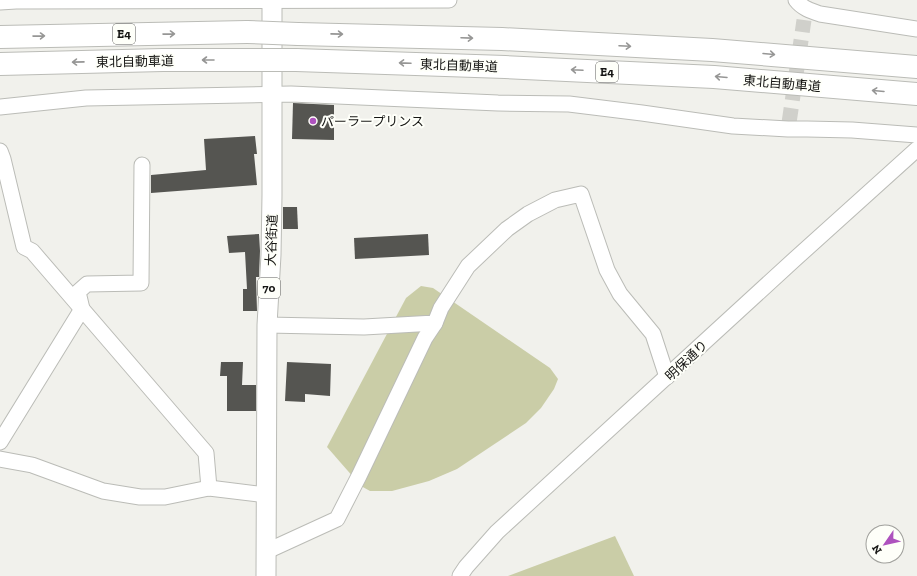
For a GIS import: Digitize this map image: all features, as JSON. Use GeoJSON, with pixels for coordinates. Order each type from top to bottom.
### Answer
{"type":"FeatureCollection","features":[{"type":"Feature","properties":{"kind":"highway","name":"東北自動車道"},"geometry":{"type":"LineString","coordinates":[[0,37],[248,32],[502,39],[712,50],[917,67]]}},
{"type":"Feature","properties":{"kind":"highway","name":"東北自動車道"},"geometry":{"type":"LineString","coordinates":[[0,64],[148,60],[296,60],[505,66],[714,77],[917,94]]}},
{"type":"Feature","properties":{"kind":"main road","name":"大谷街道"},"geometry":{"type":"LineString","coordinates":[[266,576],[268,325],[271,254],[272,0]]}},
{"type":"Feature","properties":{"kind":"street"},"geometry":{"type":"LineString","coordinates":[[0,2],[16,0],[450,0]]}},
{"type":"Feature","properties":{"kind":"street"},"geometry":{"type":"LineString","coordinates":[[802,10],[917,29]]}},
{"type":"Feature","properties":{"kind":"street"},"geometry":{"type":"LineString","coordinates":[[0,107],[86,98],[291,94],[498,103],[569,104],[733,126],[789,126],[830,130],[917,134]]}},
{"type":"Feature","properties":{"kind":"street","name":"明保通り"},"geometry":{"type":"LineString","coordinates":[[460,576],[466,567],[497,532],[917,149]]}},
{"type":"Feature","properties":{"kind":"street"},"geometry":{"type":"LineString","coordinates":[[0,151],[24,247],[32,251],[206,453],[209,488]]}},
{"type":"Feature","properties":{"kind":"street"},"geometry":{"type":"LineString","coordinates":[[0,442],[82,309],[78,292],[86,284],[141,283],[142,165]]}},
{"type":"Feature","properties":{"kind":"street"},"geometry":{"type":"LineString","coordinates":[[265,552],[337,519],[425,338],[441,308],[468,266],[507,229],[528,214],[555,200],[581,194],[608,270],[620,294],[653,334],[667,377]]}},
{"type":"Feature","properties":{"kind":"street"},"geometry":{"type":"LineString","coordinates":[[268,325],[364,327],[434,323]]}},
{"type":"Feature","properties":{"kind":"street"},"geometry":{"type":"LineString","coordinates":[[0,459],[32,465],[103,491],[140,497],[165,497],[209,488],[266,496]]}},
{"type":"Feature","properties":{"kind":"green space"},"geometry":{"type":"Polygon","coordinates":[[[421,286],[433,288],[550,368],[558,379],[554,389],[541,408],[526,423],[457,469],[429,481],[392,491],[370,491],[361,486],[327,447],[406,298],[421,286]]]}},
{"type":"Feature","properties":{"kind":"green space"},"geometry":{"type":"Polygon","coordinates":[[[615,536],[634,576],[508,576],[615,536]]]}},
{"type":"Feature","properties":{"kind":"building","name":"パーラープリンス"},"geometry":{"type":"Polygon","coordinates":[[[293,103],[334,105],[334,140],[292,139],[293,103]]]}},
{"type":"Feature","properties":{"kind":"building"},"geometry":{"type":"Polygon","coordinates":[[[255,136],[257,154],[254,154],[257,185],[151,193],[151,175],[206,170],[204,139],[255,136]]]}},
{"type":"Feature","properties":{"kind":"building"},"geometry":{"type":"Polygon","coordinates":[[[283,207],[297,207],[298,229],[283,229],[283,207]]]}},
{"type":"Feature","properties":{"kind":"building"},"geometry":{"type":"Polygon","coordinates":[[[259,234],[259,277],[256,277],[257,311],[243,311],[243,289],[247,289],[245,252],[229,253],[227,236],[259,234]]]}},
{"type":"Feature","properties":{"kind":"building"},"geometry":{"type":"Polygon","coordinates":[[[428,234],[429,255],[355,259],[354,238],[428,234]]]}},
{"type":"Feature","properties":{"kind":"building"},"geometry":{"type":"Polygon","coordinates":[[[221,362],[243,362],[242,385],[256,385],[256,411],[227,411],[227,376],[220,376],[221,362]]]}},
{"type":"Feature","properties":{"kind":"building"},"geometry":{"type":"Polygon","coordinates":[[[287,362],[331,364],[330,396],[305,394],[305,402],[285,401],[287,362]]]}},
{"type":"Feature","properties":{"kind":"tunnel"},"geometry":{"type":"LineString","coordinates":[[789,123],[804,20]]}},
{"type":"Feature","properties":{"kind":"place","name":"パーラープリンス"},"geometry":{"type":"Point","coordinates":[313,121]}}]}
